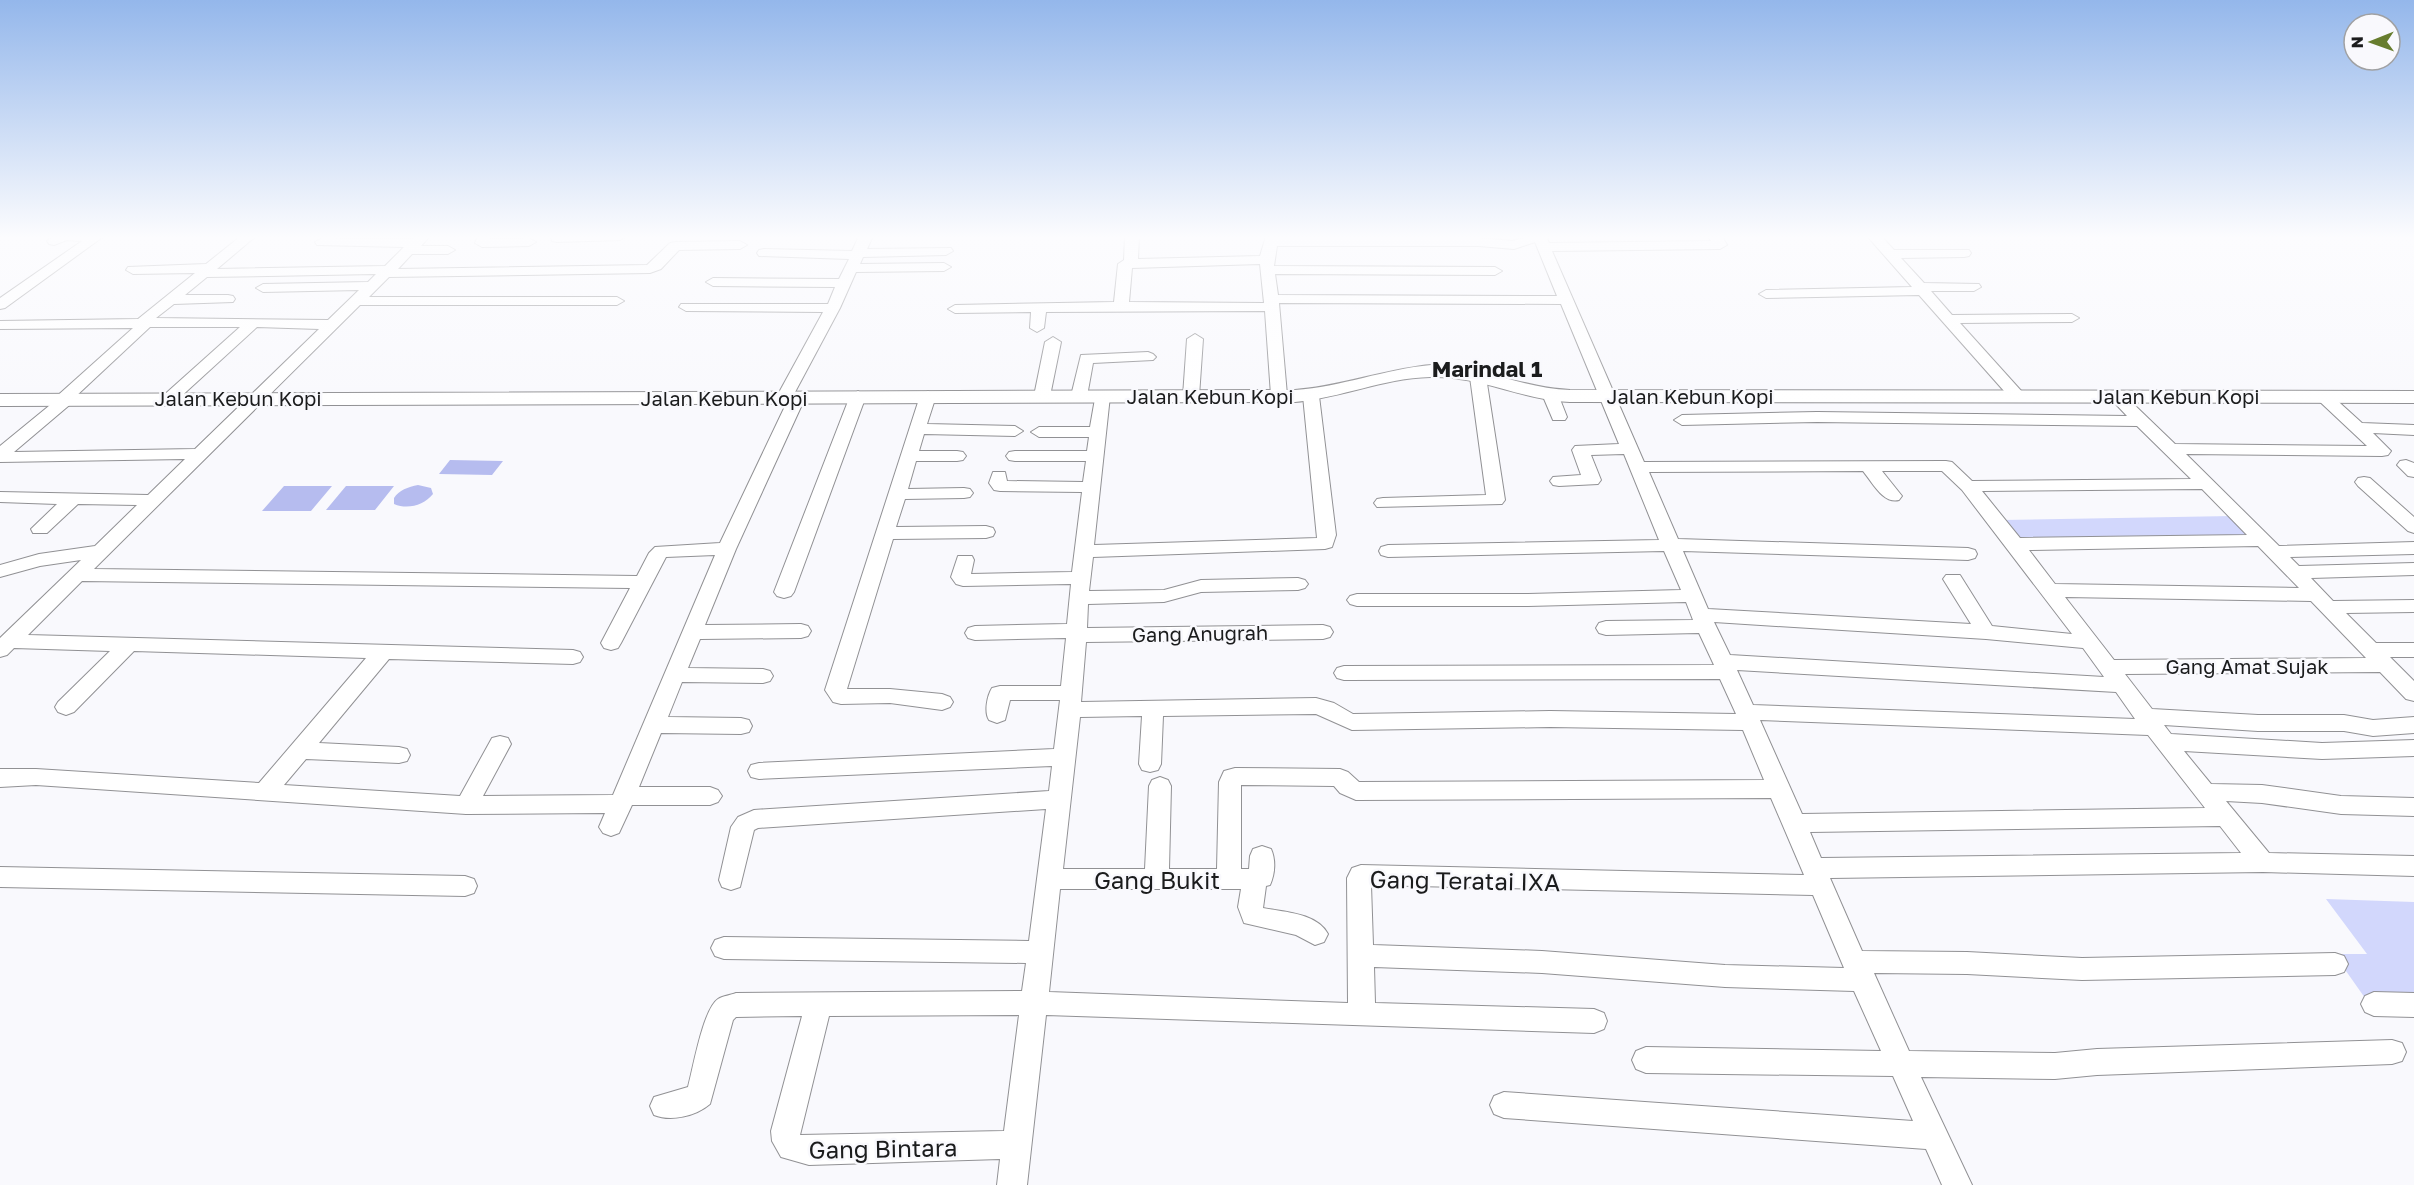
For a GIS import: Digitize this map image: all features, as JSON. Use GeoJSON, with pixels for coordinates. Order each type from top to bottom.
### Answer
{"type":"FeatureCollection","features":[{"type":"Feature","properties":{"kind":"main road","name":"Jalan Kebun Kopi"},"geometry":{"type":"LineString","coordinates":[[0,400],[1311,396],[1410,373],[1432,371],[1478,377],[1550,394],[1608,396],[2414,397]]}},
{"type":"Feature","properties":{"kind":"street"},"geometry":{"type":"LineString","coordinates":[[0,305],[20,291]]}},
{"type":"Feature","properties":{"kind":"street"},"geometry":{"type":"LineString","coordinates":[[142,322],[181,291]]}},
{"type":"Feature","properties":{"kind":"street"},"geometry":{"type":"LineString","coordinates":[[5,645],[365,291]]}},
{"type":"Feature","properties":{"kind":"street"},"geometry":{"type":"LineString","coordinates":[[611,827],[790,398],[841,291]]}},
{"type":"Feature","properties":{"kind":"street"},"geometry":{"type":"LineString","coordinates":[[1121,306],[1123,291]]}},
{"type":"Feature","properties":{"kind":"street"},"geometry":{"type":"LineString","coordinates":[[1270,291],[1279,396]]}},
{"type":"Feature","properties":{"kind":"street"},"geometry":{"type":"LineString","coordinates":[[1562,291],[1792,823],[1957,1185]]}},
{"type":"Feature","properties":{"kind":"street"},"geometry":{"type":"LineString","coordinates":[[1766,294],[1850,291]]}},
{"type":"Feature","properties":{"kind":"street"},"geometry":{"type":"LineString","coordinates":[[1924,291],[2018,397]]}},
{"type":"Feature","properties":{"kind":"street"},"geometry":{"type":"LineString","coordinates":[[170,300],[228,299]]}},
{"type":"Feature","properties":{"kind":"street"},"geometry":{"type":"LineString","coordinates":[[955,309],[1042,303],[1121,306],[1566,300]]}},
{"type":"Feature","properties":{"kind":"street"},"geometry":{"type":"LineString","coordinates":[[356,301],[617,301]]}},
{"type":"Feature","properties":{"kind":"street"},"geometry":{"type":"LineString","coordinates":[[1037,328],[1042,303]]}},
{"type":"Feature","properties":{"kind":"street"},"geometry":{"type":"LineString","coordinates":[[687,307],[833,308]]}},
{"type":"Feature","properties":{"kind":"street"},"geometry":{"type":"LineString","coordinates":[[1948,319],[2072,318]]}},
{"type":"Feature","properties":{"kind":"street"},"geometry":{"type":"LineString","coordinates":[[0,456],[144,326],[142,322]]}},
{"type":"Feature","properties":{"kind":"street"},"geometry":{"type":"LineString","coordinates":[[0,325],[142,322],[331,325]]}},
{"type":"Feature","properties":{"kind":"street"},"geometry":{"type":"LineString","coordinates":[[170,398],[253,323]]}},
{"type":"Feature","properties":{"kind":"street"},"geometry":{"type":"LineString","coordinates":[[1191,396],[1195,339]]}},
{"type":"Feature","properties":{"kind":"street"},"geometry":{"type":"LineString","coordinates":[[1042,396],[1053,342]]}},
{"type":"Feature","properties":{"kind":"street"},"geometry":{"type":"LineString","coordinates":[[1078,396],[1086,358],[1148,357]]}},
{"type":"Feature","properties":{"kind":"street"},"geometry":{"type":"LineString","coordinates":[[1383,503],[1496,501],[1478,377]]}},
{"type":"Feature","properties":{"kind":"street"},"geometry":{"type":"LineString","coordinates":[[1550,394],[1558,417]]}},
{"type":"Feature","properties":{"kind":"street"},"geometry":{"type":"LineString","coordinates":[[1750,395],[1762,417]]}},
{"type":"Feature","properties":{"kind":"street"},"geometry":{"type":"LineString","coordinates":[[784,592],[858,396]]}},
{"type":"Feature","properties":{"kind":"street"},"geometry":{"type":"LineString","coordinates":[[928,396],[836,683],[837,694],[850,698],[890,696],[942,702]]}},
{"type":"Feature","properties":{"kind":"street"},"geometry":{"type":"LineString","coordinates":[[1012,1185],[1050,879],[1102,396]]}},
{"type":"Feature","properties":{"kind":"street"},"geometry":{"type":"LineString","coordinates":[[1085,550],[1325,543],[1327,535],[1311,396]]}},
{"type":"Feature","properties":{"kind":"street"},"geometry":{"type":"LineString","coordinates":[[1678,396],[1687,420],[1817,417],[2144,421]]}},
{"type":"Feature","properties":{"kind":"street"},"geometry":{"type":"LineString","coordinates":[[1806,396],[1817,417]]}},
{"type":"Feature","properties":{"kind":"street"},"geometry":{"type":"LineString","coordinates":[[1863,396],[1875,418]]}},
{"type":"Feature","properties":{"kind":"street"},"geometry":{"type":"LineString","coordinates":[[2117,397],[2144,421],[2378,658],[2410,685]]}},
{"type":"Feature","properties":{"kind":"street"},"geometry":{"type":"LineString","coordinates":[[2172,449],[2384,450],[2324,397]]}},
{"type":"Feature","properties":{"kind":"street"},"geometry":{"type":"LineString","coordinates":[[2360,428],[2414,430]]}},
{"type":"Feature","properties":{"kind":"street"},"geometry":{"type":"LineString","coordinates":[[917,429],[1015,431]]}},
{"type":"Feature","properties":{"kind":"street"},"geometry":{"type":"LineString","coordinates":[[1039,432],[1098,432]]}},
{"type":"Feature","properties":{"kind":"street"},"geometry":{"type":"LineString","coordinates":[[1559,481],[1592,480],[1581,450],[1635,458],[1868,466],[1942,465],[1968,486],[2015,544],[2155,728],[2263,862]]}},
{"type":"Feature","properties":{"kind":"street"},"geometry":{"type":"LineString","coordinates":[[0,456],[198,454]]}},
{"type":"Feature","properties":{"kind":"street"},"geometry":{"type":"LineString","coordinates":[[909,456],[957,456]]}},
{"type":"Feature","properties":{"kind":"street"},"geometry":{"type":"LineString","coordinates":[[1015,456],[1095,456]]}},
{"type":"Feature","properties":{"kind":"street"},"geometry":{"type":"LineString","coordinates":[[1868,466],[1893,496]]}},
{"type":"Feature","properties":{"kind":"street"},"geometry":{"type":"LineString","coordinates":[[999,476],[1000,486],[1091,487]]}},
{"type":"Feature","properties":{"kind":"street"},"geometry":{"type":"LineString","coordinates":[[2364,482],[2413,525]]}},
{"type":"Feature","properties":{"kind":"street"},"geometry":{"type":"LineString","coordinates":[[1968,486],[2207,484]]}},
{"type":"Feature","properties":{"kind":"street"},"geometry":{"type":"LineString","coordinates":[[897,494],[964,493]]}},
{"type":"Feature","properties":{"kind":"street"},"geometry":{"type":"LineString","coordinates":[[0,497],[151,500]]}},
{"type":"Feature","properties":{"kind":"street"},"geometry":{"type":"LineString","coordinates":[[40,530],[73,499]]}},
{"type":"Feature","properties":{"kind":"street"},"geometry":{"type":"LineString","coordinates":[[885,533],[986,532]]}},
{"type":"Feature","properties":{"kind":"street"},"geometry":{"type":"LineString","coordinates":[[2015,544],[2414,548]]}},
{"type":"Feature","properties":{"kind":"street"},"geometry":{"type":"LineString","coordinates":[[1388,551],[1672,545],[1968,554]]}},
{"type":"Feature","properties":{"kind":"street"},"geometry":{"type":"LineString","coordinates":[[611,643],[644,582],[655,556],[662,551],[727,549]]}},
{"type":"Feature","properties":{"kind":"street"},"geometry":{"type":"LineString","coordinates":[[0,571],[39,560],[99,551]]}},
{"type":"Feature","properties":{"kind":"street"},"geometry":{"type":"LineString","coordinates":[[965,560],[961,576],[963,580],[1164,596],[1201,586],[1298,584]]}},
{"type":"Feature","properties":{"kind":"street"},"geometry":{"type":"LineString","coordinates":[[2294,572],[2414,569]]}},
{"type":"Feature","properties":{"kind":"street"},"geometry":{"type":"LineString","coordinates":[[76,575],[644,582]]}},
{"type":"Feature","properties":{"kind":"street"},"geometry":{"type":"LineString","coordinates":[[1953,579],[1986,632]]}},
{"type":"Feature","properties":{"kind":"street"},"geometry":{"type":"LineString","coordinates":[[2051,590],[2414,606]]}},
{"type":"Feature","properties":{"kind":"street"},"geometry":{"type":"LineString","coordinates":[[1358,600],[1527,600],[1986,632],[2090,642]]}},
{"type":"Feature","properties":{"kind":"street"},"geometry":{"type":"LineString","coordinates":[[1606,628],[1700,612]]}},
{"type":"Feature","properties":{"kind":"street"},"geometry":{"type":"LineString","coordinates":[[692,632],[801,631]]}},
{"type":"Feature","properties":{"kind":"street","name":"Gang Anugrah"},"geometry":{"type":"LineString","coordinates":[[975,633],[1323,632]]}},
{"type":"Feature","properties":{"kind":"street"},"geometry":{"type":"LineString","coordinates":[[5,645],[128,645],[573,657]]}},
{"type":"Feature","properties":{"kind":"street"},"geometry":{"type":"LineString","coordinates":[[66,707],[128,645]]}},
{"type":"Feature","properties":{"kind":"street","name":"Gang Amat Sujak"},"geometry":{"type":"LineString","coordinates":[[2109,667],[2378,658],[2414,650]]}},
{"type":"Feature","properties":{"kind":"street"},"geometry":{"type":"LineString","coordinates":[[265,792],[383,652]]}},
{"type":"Feature","properties":{"kind":"street"},"geometry":{"type":"LineString","coordinates":[[1344,673],[1726,667],[2123,685]]}},
{"type":"Feature","properties":{"kind":"street"},"geometry":{"type":"LineString","coordinates":[[674,675],[763,676]]}},
{"type":"Feature","properties":{"kind":"street"},"geometry":{"type":"LineString","coordinates":[[997,715],[1000,693],[1153,710],[1322,706],[1352,722],[1748,717],[2155,728],[2258,723],[2344,723],[2373,728],[2414,725]]}},
{"type":"Feature","properties":{"kind":"street"},"geometry":{"type":"LineString","coordinates":[[1150,764],[1153,710]]}},
{"type":"Feature","properties":{"kind":"street"},"geometry":{"type":"LineString","coordinates":[[652,725],[741,726]]}},
{"type":"Feature","properties":{"kind":"street"},"geometry":{"type":"LineString","coordinates":[[2155,728],[2322,751],[2414,748]]}},
{"type":"Feature","properties":{"kind":"street"},"geometry":{"type":"LineString","coordinates":[[466,805],[500,744]]}},
{"type":"Feature","properties":{"kind":"street"},"geometry":{"type":"LineString","coordinates":[[299,750],[399,755]]}},
{"type":"Feature","properties":{"kind":"street"},"geometry":{"type":"LineString","coordinates":[[759,771],[1062,757]]}},
{"type":"Feature","properties":{"kind":"street"},"geometry":{"type":"LineString","coordinates":[[1315,934],[1302,926],[1253,916],[1250,902],[1254,893],[1252,872],[1230,782],[1235,776],[1340,778],[1348,788],[1356,791],[1778,789]]}},
{"type":"Feature","properties":{"kind":"street"},"geometry":{"type":"LineString","coordinates":[[0,778],[36,777],[466,805],[710,796]]}},
{"type":"Feature","properties":{"kind":"street"},"geometry":{"type":"LineString","coordinates":[[1157,880],[1160,786]]}},
{"type":"Feature","properties":{"kind":"street"},"geometry":{"type":"LineString","coordinates":[[2205,792],[2262,794],[2341,805],[2414,807]]}},
{"type":"Feature","properties":{"kind":"street"},"geometry":{"type":"LineString","coordinates":[[731,880],[743,827],[754,819],[1059,799]]}},
{"type":"Feature","properties":{"kind":"street"},"geometry":{"type":"LineString","coordinates":[[1792,823],[2226,817]]}},
{"type":"Feature","properties":{"kind":"street"},"geometry":{"type":"LineString","coordinates":[[1817,876],[2263,862],[2414,866]]}},
{"type":"Feature","properties":{"kind":"street","name":"Gang Bukit"},"geometry":{"type":"LineString","coordinates":[[1050,879],[1157,880],[1252,872]]}},
{"type":"Feature","properties":{"kind":"street","name":"Gang Teratai IXA"},"geometry":{"type":"LineString","coordinates":[[1362,1015],[1359,879],[1361,875],[1817,876]]}},
{"type":"Feature","properties":{"kind":"street"},"geometry":{"type":"LineString","coordinates":[[0,877],[465,885]]}},
{"type":"Feature","properties":{"kind":"street"},"geometry":{"type":"LineString","coordinates":[[724,948],[1040,952]]}},
{"type":"Feature","properties":{"kind":"street"},"geometry":{"type":"LineString","coordinates":[[1360,956],[1542,962],[1725,976],[1859,971],[1967,963],[2082,969],[2335,964]]}},
{"type":"Feature","properties":{"kind":"street","name":"Gang Bintara"},"geometry":{"type":"LineString","coordinates":[[819,1003],[785,1131],[785,1138],[789,1146],[796,1150],[809,1151],[1018,1145]]}},
{"type":"Feature","properties":{"kind":"street"},"geometry":{"type":"LineString","coordinates":[[664,1106],[693,1101],[700,1095],[721,1015],[727,1008],[736,1005],[1034,1003],[1594,1021]]}},
{"type":"Feature","properties":{"kind":"street"},"geometry":{"type":"LineString","coordinates":[[2374,1004],[2414,1005]]}},
{"type":"Feature","properties":{"kind":"street"},"geometry":{"type":"LineString","coordinates":[[1646,1060],[2055,1066],[2097,1062],[2392,1052]]}},
{"type":"Feature","properties":{"kind":"street"},"geometry":{"type":"LineString","coordinates":[[1504,1105],[1934,1136]]}},
{"type":"Feature","properties":{"kind":"shaded area"},"geometry":{"type":"Polygon","coordinates":[[[450,460],[503,461],[492,475],[439,474],[450,460]]]}},
{"type":"Feature","properties":{"kind":"shaded area"},"geometry":{"type":"Polygon","coordinates":[[[418,485],[431,488],[433,494],[425,501],[415,505],[405,507],[394,504],[394,498],[398,493],[418,485]]]}},
{"type":"Feature","properties":{"kind":"shaded area"},"geometry":{"type":"Polygon","coordinates":[[[284,486],[332,486],[311,511],[262,511],[284,486]]]}},
{"type":"Feature","properties":{"kind":"shaded area"},"geometry":{"type":"Polygon","coordinates":[[[346,486],[394,486],[375,510],[326,510],[346,486]]]}},
{"type":"Feature","properties":{"kind":"shaded area"},"geometry":{"type":"Polygon","coordinates":[[[2232,516],[2253,536],[2017,540],[2002,520],[2232,516]]]}},
{"type":"Feature","properties":{"kind":"shaded area"},"geometry":{"type":"Polygon","coordinates":[[[2326,899],[2414,902],[2414,1003],[2365,998],[2334,954],[2367,954],[2326,899]]]}},
{"type":"Feature","properties":{"kind":"district","name":"Marindal 1"},"geometry":{"type":"Point","coordinates":[1487,368]}}]}
